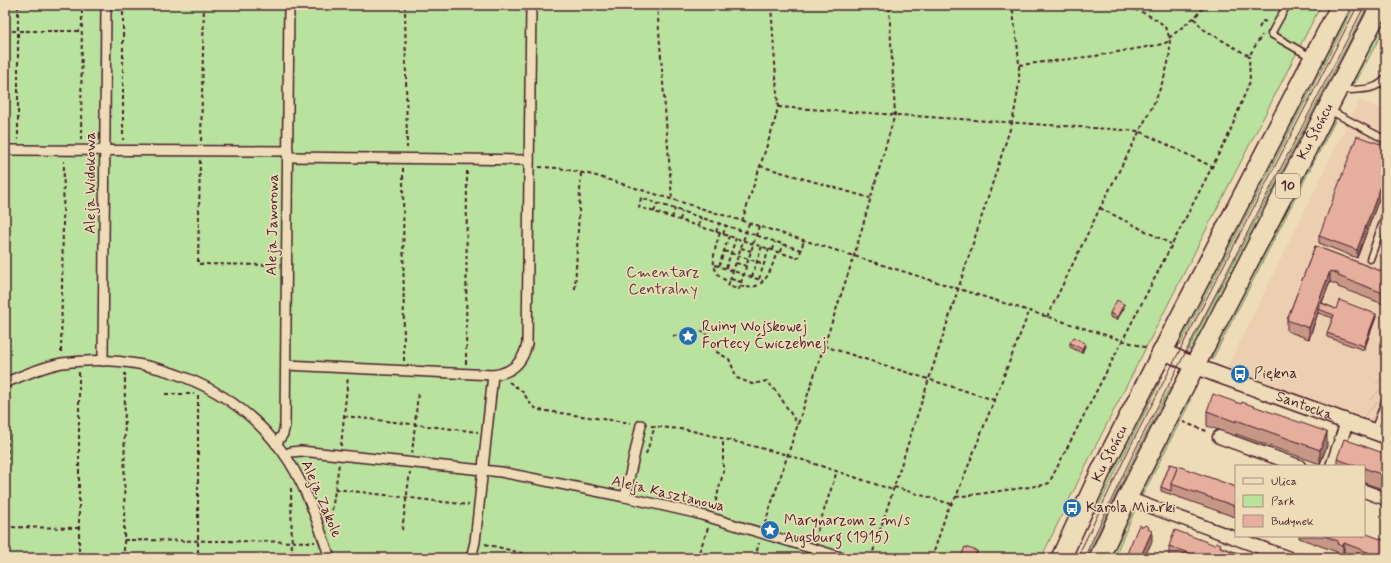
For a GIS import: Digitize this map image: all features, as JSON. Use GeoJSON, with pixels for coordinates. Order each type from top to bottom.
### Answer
{"type":"FeatureCollection","features":[{"type":"Feature","properties":{"kind":"main road","name":"Ku Słońcu"},"geometry":{"type":"LineString","coordinates":[[1060,558],[1086,502],[1341,5]]}},
{"type":"Feature","properties":{"kind":"main road","name":"Ku Słońcu"},"geometry":{"type":"LineString","coordinates":[[1099,558],[1127,498],[1381,5]]}},
{"type":"Feature","properties":{"kind":"street","name":"Aleja Widokowa"},"geometry":{"type":"LineString","coordinates":[[103,361],[106,5]]}},
{"type":"Feature","properties":{"kind":"street","name":"Aleja Jaworowa"},"geometry":{"type":"LineString","coordinates":[[276,444],[283,434],[285,425],[289,5]]}},
{"type":"Feature","properties":{"kind":"street"},"geometry":{"type":"LineString","coordinates":[[286,365],[495,375],[510,370],[519,363],[523,357],[526,344],[531,5]]}},
{"type":"Feature","properties":{"kind":"street"},"geometry":{"type":"LineString","coordinates":[[5,150],[200,151],[467,159],[529,164]]}},
{"type":"Feature","properties":{"kind":"street"},"geometry":{"type":"LineString","coordinates":[[1163,351],[1195,366]]}},
{"type":"Feature","properties":{"kind":"street","name":"Aleja Zakole"},"geometry":{"type":"LineString","coordinates":[[6,383],[33,371],[61,364],[103,361],[125,362],[155,367],[200,383],[242,410],[285,455],[302,485],[330,558]]}},
{"type":"Feature","properties":{"kind":"street","name":"Santocka"},"geometry":{"type":"LineString","coordinates":[[1195,366],[1380,433]]}},
{"type":"Feature","properties":{"kind":"street"},"geometry":{"type":"LineString","coordinates":[[471,558],[495,375]]}},
{"type":"Feature","properties":{"kind":"street","name":"Santocka"},"geometry":{"type":"LineString","coordinates":[[1332,465],[1347,422]]}},
{"type":"Feature","properties":{"kind":"street"},"geometry":{"type":"LineString","coordinates":[[625,497],[641,425]]}},
{"type":"Feature","properties":{"kind":"street"},"geometry":{"type":"LineString","coordinates":[[1219,437],[1296,465]]}},
{"type":"Feature","properties":{"kind":"street","name":"Aleja Kasztanowa"},"geometry":{"type":"LineString","coordinates":[[285,455],[292,452],[301,451],[501,472],[625,497],[711,517],[844,558]]}},
{"type":"Feature","properties":{"kind":"street"},"geometry":{"type":"LineString","coordinates":[[1365,491],[1386,499]]}},
{"type":"Feature","properties":{"kind":"street"},"geometry":{"type":"LineString","coordinates":[[1127,498],[1289,558]]}},
{"type":"Feature","properties":{"kind":"lane"},"geometry":{"type":"LineString","coordinates":[[1286,5],[1270,34],[1313,58]]}},
{"type":"Feature","properties":{"kind":"lane"},"geometry":{"type":"LineString","coordinates":[[1336,92],[1363,90],[1383,86],[1386,78]]}},
{"type":"Feature","properties":{"kind":"lane"},"geometry":{"type":"LineString","coordinates":[[1327,110],[1386,140]]}},
{"type":"Feature","properties":{"kind":"lane"},"geometry":{"type":"LineString","coordinates":[[1370,259],[1386,214]]}},
{"type":"Feature","properties":{"kind":"lane"},"geometry":{"type":"LineString","coordinates":[[1380,433],[1386,399]]}},
{"type":"Feature","properties":{"kind":"path"},"geometry":{"type":"LineString","coordinates":[[18,5],[18,150]]}},
{"type":"Feature","properties":{"kind":"path"},"geometry":{"type":"LineString","coordinates":[[81,151],[82,5]]}},
{"type":"Feature","properties":{"kind":"path"},"geometry":{"type":"LineString","coordinates":[[123,5],[123,151]]}},
{"type":"Feature","properties":{"kind":"path"},"geometry":{"type":"LineString","coordinates":[[204,5],[198,264],[286,265]]}},
{"type":"Feature","properties":{"kind":"path"},"geometry":{"type":"LineString","coordinates":[[404,370],[406,5]]}},
{"type":"Feature","properties":{"kind":"path"},"geometry":{"type":"LineString","coordinates":[[656,5],[672,199]]}},
{"type":"Feature","properties":{"kind":"path"},"geometry":{"type":"LineString","coordinates":[[742,221],[774,124],[778,107],[771,5]]}},
{"type":"Feature","properties":{"kind":"path"},"geometry":{"type":"LineString","coordinates":[[755,558],[762,532],[854,256],[895,114],[889,5]]}},
{"type":"Feature","properties":{"kind":"path"},"geometry":{"type":"LineString","coordinates":[[871,558],[1012,123],[1017,99],[1019,65],[1012,5]]}},
{"type":"Feature","properties":{"kind":"path"},"geometry":{"type":"LineString","coordinates":[[1047,317],[1164,78],[1169,57],[1169,38],[1167,30],[1156,20],[1123,5]]}},
{"type":"Feature","properties":{"kind":"path"},"geometry":{"type":"LineString","coordinates":[[1169,38],[1194,18],[1205,5]]}},
{"type":"Feature","properties":{"kind":"path"},"geometry":{"type":"LineString","coordinates":[[1194,18],[1203,29],[1249,56]]}},
{"type":"Feature","properties":{"kind":"path"},"geometry":{"type":"LineString","coordinates":[[1259,28],[1264,22],[1268,23],[1272,21]]}},
{"type":"Feature","properties":{"kind":"path"},"geometry":{"type":"LineString","coordinates":[[5,31],[82,31]]}},
{"type":"Feature","properties":{"kind":"path"},"geometry":{"type":"LineString","coordinates":[[956,497],[1050,483],[1171,244],[1213,167],[1232,128],[1250,81],[1249,56],[1264,31]]}},
{"type":"Feature","properties":{"kind":"path"},"geometry":{"type":"LineString","coordinates":[[1019,65],[1095,56],[1163,44],[1169,41]]}},
{"type":"Feature","properties":{"kind":"path"},"geometry":{"type":"LineString","coordinates":[[778,107],[1139,131],[1213,167]]}},
{"type":"Feature","properties":{"kind":"path"},"geometry":{"type":"LineString","coordinates":[[61,364],[64,151]]}},
{"type":"Feature","properties":{"kind":"path"},"geometry":{"type":"LineString","coordinates":[[466,373],[467,159]]}},
{"type":"Feature","properties":{"kind":"path"},"geometry":{"type":"LineString","coordinates":[[529,164],[581,172],[804,240],[1030,312],[1157,351],[1163,351]]}},
{"type":"Feature","properties":{"kind":"path"},"geometry":{"type":"LineString","coordinates":[[760,166],[871,199]]}},
{"type":"Feature","properties":{"kind":"path"},"geometry":{"type":"LineString","coordinates":[[575,289],[581,172]]}},
{"type":"Feature","properties":{"kind":"path"},"geometry":{"type":"LineString","coordinates":[[801,250],[641,198],[638,207],[797,258],[799,257],[804,240]]}},
{"type":"Feature","properties":{"kind":"path"},"geometry":{"type":"LineString","coordinates":[[654,212],[657,204]]}},
{"type":"Feature","properties":{"kind":"path"},"geometry":{"type":"LineString","coordinates":[[1100,208],[1171,244]]}},
{"type":"Feature","properties":{"kind":"path"},"geometry":{"type":"LineString","coordinates":[[672,218],[675,210]]}},
{"type":"Feature","properties":{"kind":"path"},"geometry":{"type":"LineString","coordinates":[[680,220],[682,212]]}},
{"type":"Feature","properties":{"kind":"path"},"geometry":{"type":"LineString","coordinates":[[698,226],[701,218]]}},
{"type":"Feature","properties":{"kind":"path"},"geometry":{"type":"LineString","coordinates":[[749,223],[728,286],[739,289],[759,226]]}},
{"type":"Feature","properties":{"kind":"path"},"geometry":{"type":"LineString","coordinates":[[716,232],[719,224]]}},
{"type":"Feature","properties":{"kind":"path"},"geometry":{"type":"LineString","coordinates":[[723,234],[726,226]]}},
{"type":"Feature","properties":{"kind":"path"},"geometry":{"type":"LineString","coordinates":[[720,233],[715,247],[714,265],[720,278],[730,282]]}},
{"type":"Feature","properties":{"kind":"path"},"geometry":{"type":"LineString","coordinates":[[719,266],[729,236]]}},
{"type":"Feature","properties":{"kind":"path"},"geometry":{"type":"LineString","coordinates":[[726,268],[736,238]]}},
{"type":"Feature","properties":{"kind":"path"},"geometry":{"type":"LineString","coordinates":[[773,250],[775,242]]}},
{"type":"Feature","properties":{"kind":"path"},"geometry":{"type":"LineString","coordinates":[[781,252],[783,244]]}},
{"type":"Feature","properties":{"kind":"path"},"geometry":{"type":"LineString","coordinates":[[752,277],[762,246]]}},
{"type":"Feature","properties":{"kind":"path"},"geometry":{"type":"LineString","coordinates":[[741,248],[751,252]]}},
{"type":"Feature","properties":{"kind":"path"},"geometry":{"type":"LineString","coordinates":[[759,279],[769,248]]}},
{"type":"Feature","properties":{"kind":"path"},"geometry":{"type":"LineString","coordinates":[[724,251],[764,264]]}},
{"type":"Feature","properties":{"kind":"path"},"geometry":{"type":"LineString","coordinates":[[740,286],[748,288],[754,287],[763,281],[771,269],[777,251]]}},
{"type":"Feature","properties":{"kind":"path"},"geometry":{"type":"LineString","coordinates":[[736,263],[746,266]]}},
{"type":"Feature","properties":{"kind":"path"},"geometry":{"type":"LineString","coordinates":[[714,265],[763,281]]}},
{"type":"Feature","properties":{"kind":"path"},"geometry":{"type":"LineString","coordinates":[[731,279],[741,282]]}},
{"type":"Feature","properties":{"kind":"path"},"geometry":{"type":"LineString","coordinates":[[932,558],[945,516],[956,497],[1030,312]]}},
{"type":"Feature","properties":{"kind":"path"},"geometry":{"type":"LineString","coordinates":[[673,336],[705,331],[715,351],[728,359],[737,378],[752,384],[768,381],[779,395],[798,425]]}},
{"type":"Feature","properties":{"kind":"path"},"geometry":{"type":"LineString","coordinates":[[824,346],[994,400]]}},
{"type":"Feature","properties":{"kind":"path"},"geometry":{"type":"LineString","coordinates":[[79,371],[79,558]]}},
{"type":"Feature","properties":{"kind":"path"},"geometry":{"type":"LineString","coordinates":[[124,558],[125,371]]}},
{"type":"Feature","properties":{"kind":"path"},"geometry":{"type":"LineString","coordinates":[[495,375],[519,388],[532,406],[539,410],[641,425],[689,430],[788,455],[836,471],[951,504]]}},
{"type":"Feature","properties":{"kind":"path"},"geometry":{"type":"LineString","coordinates":[[6,383],[7,558]]}},
{"type":"Feature","properties":{"kind":"path"},"geometry":{"type":"LineString","coordinates":[[165,394],[198,394],[198,558]]}},
{"type":"Feature","properties":{"kind":"path"},"geometry":{"type":"LineString","coordinates":[[344,416],[487,433]]}},
{"type":"Feature","properties":{"kind":"path"},"geometry":{"type":"LineString","coordinates":[[646,456],[655,426]]}},
{"type":"Feature","properties":{"kind":"path"},"geometry":{"type":"LineString","coordinates":[[697,558],[711,517],[723,473],[723,439]]}},
{"type":"Feature","properties":{"kind":"path"},"geometry":{"type":"LineString","coordinates":[[812,548],[836,471]]}},
{"type":"Feature","properties":{"kind":"path"},"geometry":{"type":"LineString","coordinates":[[291,487],[292,558]]}},
{"type":"Feature","properties":{"kind":"path"},"geometry":{"type":"LineString","coordinates":[[335,489],[478,506]]}},
{"type":"Feature","properties":{"kind":"path"},"geometry":{"type":"LineString","coordinates":[[6,527],[79,528]]}},
{"type":"Feature","properties":{"kind":"path"},"geometry":{"type":"LineString","coordinates":[[124,540],[324,542]]}},
{"type":"Feature","properties":{"kind":"path"},"geometry":{"type":"LineString","coordinates":[[474,542],[542,558]]}},
{"type":"Feature","properties":{"kind":"shaded area"},"geometry":{"type":"Polygon","coordinates":[[[1359,101],[1386,110],[1386,357],[1363,418],[1227,368],[1359,101]]]}},
{"type":"Feature","properties":{"kind":"shaded area"},"geometry":{"type":"Polygon","coordinates":[[[1386,357],[1386,426],[1363,418],[1386,357]]]}},
{"type":"Feature","properties":{"kind":"green space","name":"Cmentarz Centralny"},"geometry":{"type":"Polygon","coordinates":[[[5,5],[1321,5],[1090,457],[1041,558],[5,558],[5,5]]]}},
{"type":"Feature","properties":{"kind":"green space"},"geometry":{"type":"Polygon","coordinates":[[[1348,5],[1355,5],[1180,345],[1178,340],[1348,5]]]}},
{"type":"Feature","properties":{"kind":"green space"},"geometry":{"type":"Polygon","coordinates":[[[1368,5],[1375,5],[1195,349],[1188,350],[1368,5]]]}},
{"type":"Feature","properties":{"kind":"green space"},"geometry":{"type":"Polygon","coordinates":[[[1386,7],[1386,25],[1356,82],[1351,84],[1386,7]]]}},
{"type":"Feature","properties":{"kind":"green space"},"geometry":{"type":"Polygon","coordinates":[[[1331,119],[1336,119],[1212,360],[1211,352],[1331,119]]]}},
{"type":"Feature","properties":{"kind":"green space"},"geometry":{"type":"Polygon","coordinates":[[[1155,379],[1160,382],[1095,513],[1089,510],[1155,379]]]}},
{"type":"Feature","properties":{"kind":"green space"},"geometry":{"type":"Polygon","coordinates":[[[1170,387],[1176,390],[1094,558],[1086,558],[1127,471],[1170,387]]]}},
{"type":"Feature","properties":{"kind":"green space"},"geometry":{"type":"Polygon","coordinates":[[[1186,395],[1190,397],[1190,402],[1141,498],[1140,487],[1186,395]]]}},
{"type":"Feature","properties":{"kind":"green space"},"geometry":{"type":"Polygon","coordinates":[[[1135,510],[1114,558],[1105,558],[1131,511],[1135,510]]]}},
{"type":"Feature","properties":{"kind":"building"},"geometry":{"type":"Polygon","coordinates":[[[1357,136],[1386,146],[1386,172],[1357,250],[1319,236],[1357,136]]]}},
{"type":"Feature","properties":{"kind":"building"},"geometry":{"type":"Polygon","coordinates":[[[1315,246],[1386,273],[1386,294],[1338,276],[1339,274],[1330,271],[1309,328],[1287,320],[1315,246]]]}},
{"type":"Feature","properties":{"kind":"building"},"geometry":{"type":"Polygon","coordinates":[[[1117,300],[1124,304],[1117,317],[1110,313],[1117,300]]]}},
{"type":"Feature","properties":{"kind":"building"},"geometry":{"type":"Polygon","coordinates":[[[1339,300],[1376,314],[1364,346],[1327,333],[1334,315],[1318,309],[1321,303],[1336,309],[1339,300]]]}},
{"type":"Feature","properties":{"kind":"building"},"geometry":{"type":"Polygon","coordinates":[[[1074,337],[1085,343],[1082,349],[1070,343],[1074,337]]]}},
{"type":"Feature","properties":{"kind":"building"},"geometry":{"type":"Polygon","coordinates":[[[1213,394],[1241,404],[1242,402],[1327,432],[1320,450],[1207,411],[1213,394]]]}},
{"type":"Feature","properties":{"kind":"building"},"geometry":{"type":"Polygon","coordinates":[[[1344,439],[1386,454],[1386,476],[1365,468],[1365,465],[1354,465],[1337,459],[1344,439]]]}},
{"type":"Feature","properties":{"kind":"building"},"geometry":{"type":"Polygon","coordinates":[[[1170,464],[1178,466],[1171,484],[1171,491],[1161,487],[1170,464]]]}},
{"type":"Feature","properties":{"kind":"building"},"geometry":{"type":"Polygon","coordinates":[[[1178,466],[1235,487],[1235,506],[1171,484],[1178,466]]]}},
{"type":"Feature","properties":{"kind":"building"},"geometry":{"type":"Polygon","coordinates":[[[1139,525],[1143,527],[1145,525],[1152,531],[1140,558],[1125,558],[1139,525]]]}},
{"type":"Feature","properties":{"kind":"building"},"geometry":{"type":"Polygon","coordinates":[[[1175,530],[1215,545],[1216,542],[1221,544],[1220,547],[1252,558],[1202,558],[1169,546],[1175,530]]]}},
{"type":"Feature","properties":{"kind":"building"},"geometry":{"type":"Polygon","coordinates":[[[1365,533],[1386,541],[1386,551],[1383,558],[1344,543],[1343,546],[1337,544],[1338,541],[1327,537],[1365,537],[1365,533]]]}},
{"type":"Feature","properties":{"kind":"building"},"geometry":{"type":"Polygon","coordinates":[[[965,547],[977,551],[975,558],[950,558],[951,554],[959,556],[962,554],[965,547]]]}},
{"type":"Feature","properties":{"kind":"tram line"},"geometry":{"type":"LineString","coordinates":[[1077,558],[1131,445],[1358,5]]}},
{"type":"Feature","properties":{"kind":"tram line"},"geometry":{"type":"LineString","coordinates":[[1084,558],[1132,456],[1365,5]]}},
{"type":"Feature","properties":{"kind":"place","name":"Ruiny Wojskowej Fortecy Ćwiczebnej"},"geometry":{"type":"Point","coordinates":[688,336]}},
{"type":"Feature","properties":{"kind":"place","name":"Piękna"},"geometry":{"type":"Point","coordinates":[1240,374]}},
{"type":"Feature","properties":{"kind":"place","name":"Karola Miarki"},"geometry":{"type":"Point","coordinates":[1072,508]}},
{"type":"Feature","properties":{"kind":"place","name":"Marynarzom z m/s Augsburg (1915)"},"geometry":{"type":"Point","coordinates":[770,530]}}]}
